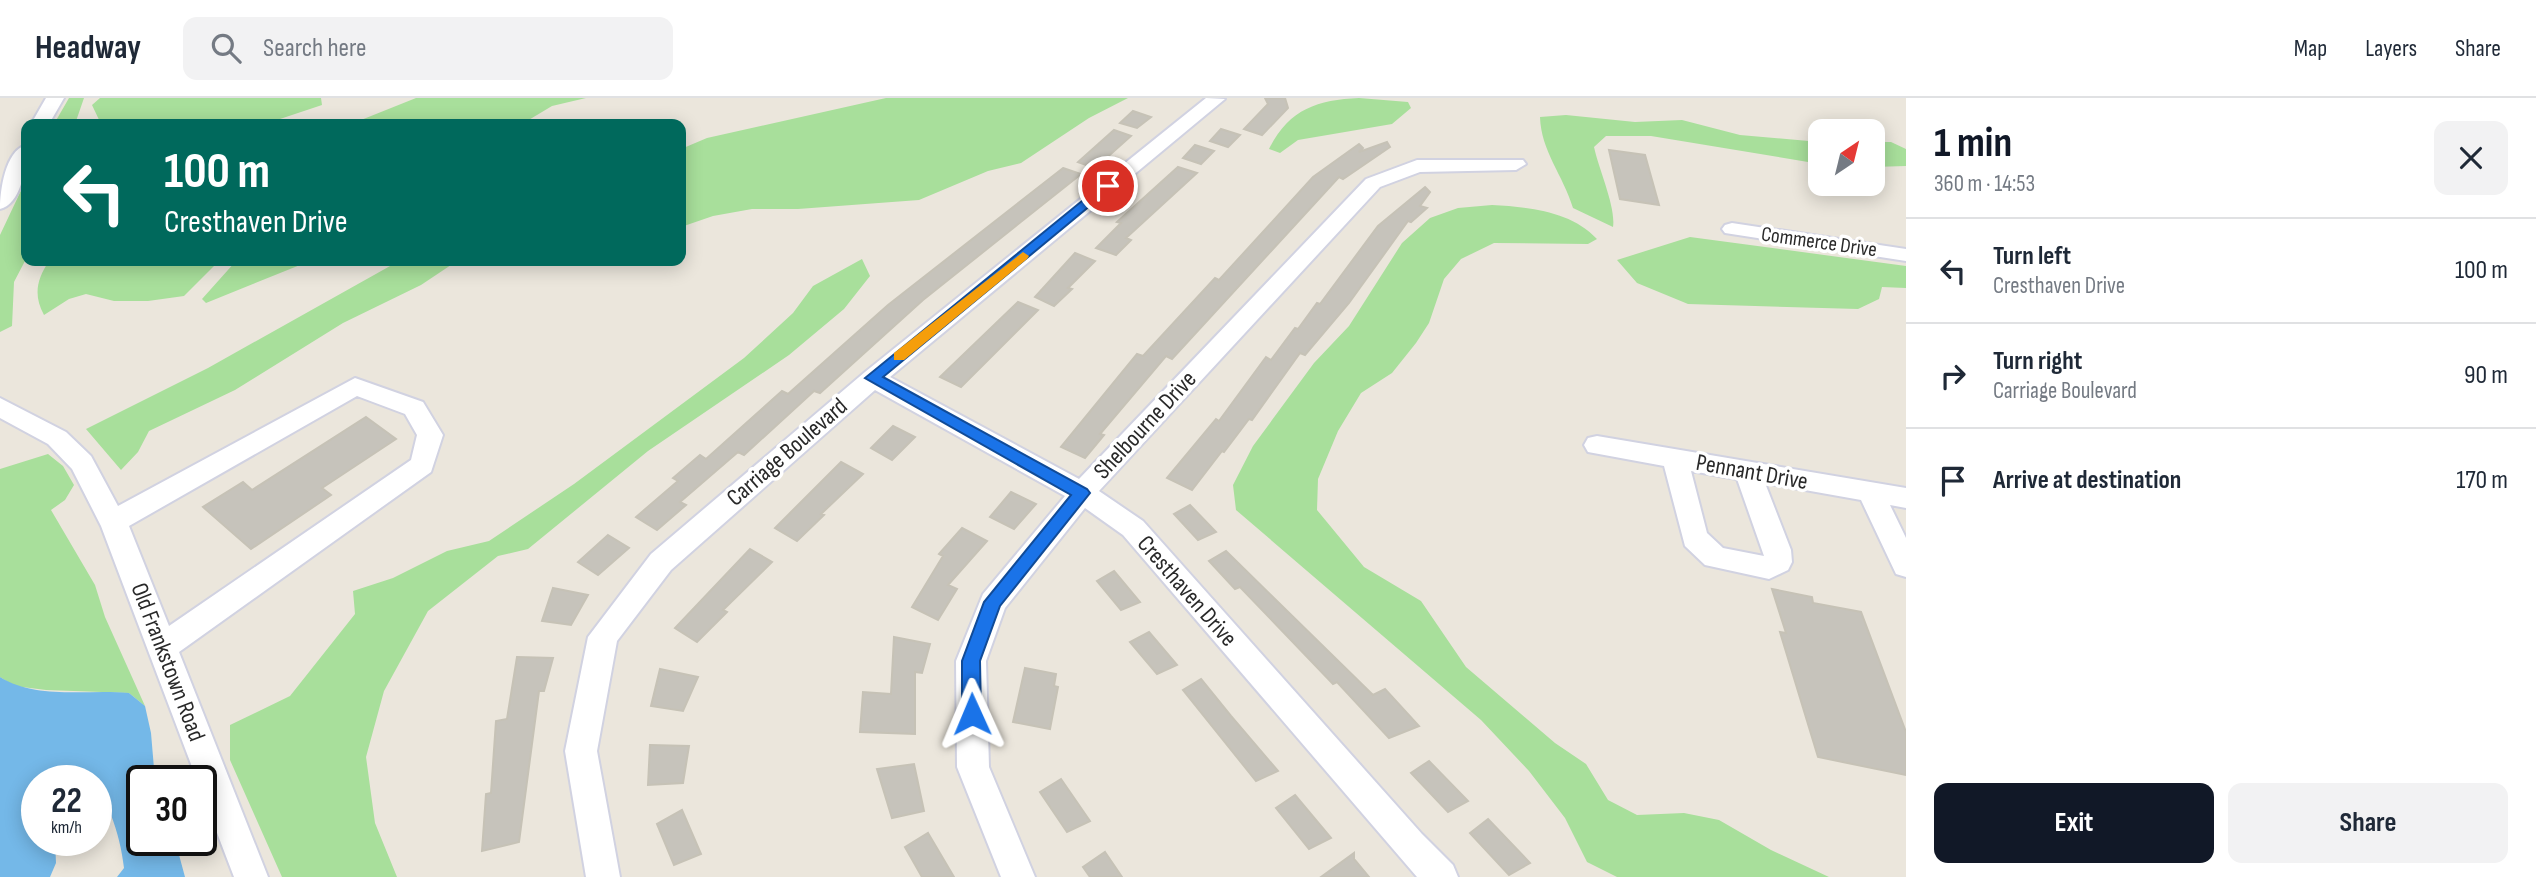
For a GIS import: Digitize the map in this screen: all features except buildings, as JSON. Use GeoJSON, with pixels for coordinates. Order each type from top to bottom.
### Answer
{"type":"FeatureCollection","features":[{"type":"Feature","properties":{"kind":"street"},"geometry":{"type":"LineString","coordinates":[[43,119],[55,98]]}},
{"type":"Feature","properties":{"kind":"street","name":"Carriage Boulevard"},"geometry":{"type":"LineString","coordinates":[[603,637],[661,562],[873,378],[1216,99]]}},
{"type":"Feature","properties":{"kind":"street"},"geometry":{"type":"LineString","coordinates":[[0,203],[21,161]]}},
{"type":"Feature","properties":{"kind":"street","name":"Shelbourne Drive"},"geometry":{"type":"LineString","coordinates":[[1017,877],[973,767],[971,661],[993,602],[1082,493],[1373,183],[1417,166],[1517,164]]}},
{"type":"Feature","properties":{"kind":"street","name":"Commerce Drive"},"geometry":{"type":"LineString","coordinates":[[1732,229],[1906,255]]}},
{"type":"Feature","properties":{"kind":"street","name":"Cresthaven Drive"},"geometry":{"type":"LineString","coordinates":[[873,378],[1082,493],[1132,528],[1410,846],[1441,877]]}},
{"type":"Feature","properties":{"kind":"street"},"geometry":{"type":"LineString","coordinates":[[114,524],[355,386],[414,408],[429,435],[422,465],[162,647]]}},
{"type":"Feature","properties":{"kind":"street","name":"Old Frankstown Road"},"geometry":{"type":"LineString","coordinates":[[0,407],[57,438],[82,463],[114,524],[251,877]]}},
{"type":"Feature","properties":{"kind":"street","name":"Pennant Drive"},"geometry":{"type":"LineString","coordinates":[[1597,445],[1906,498]]}},
{"type":"Feature","properties":{"kind":"street"},"geometry":{"type":"LineString","coordinates":[[1675,458],[1695,538],[1715,557],[1769,568],[1779,562],[1777,550],[1748,471]]}},
{"type":"Feature","properties":{"kind":"street"},"geometry":{"type":"LineString","coordinates":[[1870,492],[1906,566]]}},
{"type":"Feature","properties":{"kind":"street"},"geometry":{"type":"LineString","coordinates":[[603,637],[581,751],[603,877]]}},
{"type":"Feature","properties":{"kind":"green space"},"geometry":{"type":"Polygon","coordinates":[[[69,98],[84,98],[77,119],[57,119],[69,98]]]}},
{"type":"Feature","properties":{"kind":"green space"},"geometry":{"type":"Polygon","coordinates":[[[100,98],[321,98],[322,105],[280,119],[99,119],[92,105],[100,98]]]}},
{"type":"Feature","properties":{"kind":"green space"},"geometry":{"type":"Polygon","coordinates":[[[416,98],[586,98],[552,106],[530,119],[364,119],[416,98]]]}},
{"type":"Feature","properties":{"kind":"green space"},"geometry":{"type":"Polygon","coordinates":[[[886,98],[1128,98],[1089,118],[1021,163],[988,171],[919,200],[798,209],[752,209],[713,216],[686,225],[686,147],[707,138],[886,98]]]}},
{"type":"Feature","properties":{"kind":"green space"},"geometry":{"type":"Polygon","coordinates":[[[1359,98],[1408,102],[1411,108],[1392,124],[1298,140],[1280,153],[1269,149],[1286,124],[1306,109],[1330,101],[1359,98]]]}},
{"type":"Feature","properties":{"kind":"green space"},"geometry":{"type":"Polygon","coordinates":[[[1566,115],[1635,122],[1682,120],[1740,135],[1808,141],[1808,162],[1651,136],[1606,136],[1594,147],[1610,199],[1613,227],[1573,208],[1544,141],[1540,117],[1566,115]]]}},
{"type":"Feature","properties":{"kind":"green space"},"geometry":{"type":"Polygon","coordinates":[[[1885,142],[1906,149],[1906,166],[1885,167],[1885,142]]]}},
{"type":"Feature","properties":{"kind":"green space"},"geometry":{"type":"Polygon","coordinates":[[[21,191],[22,266],[14,282],[12,326],[0,332],[0,235],[21,191]]]}},
{"type":"Feature","properties":{"kind":"green space"},"geometry":{"type":"Polygon","coordinates":[[[1492,205],[1535,209],[1562,216],[1575,222],[1597,239],[1588,244],[1494,243],[1461,259],[1444,279],[1429,323],[1416,343],[1392,373],[1361,393],[1338,431],[1318,479],[1317,510],[1364,567],[1421,601],[1466,667],[1555,743],[1586,764],[1608,800],[1637,815],[1684,813],[1719,820],[1771,850],[1829,877],[1617,877],[1587,862],[1565,818],[1529,771],[1481,720],[1236,510],[1233,485],[1253,446],[1314,363],[1349,326],[1402,243],[1430,218],[1458,208],[1492,205]]]}},
{"type":"Feature","properties":{"kind":"green space"},"geometry":{"type":"Polygon","coordinates":[[[1690,237],[1906,266],[1906,288],[1882,287],[1879,299],[1858,309],[1688,304],[1637,283],[1617,260],[1690,237]]]}},
{"type":"Feature","properties":{"kind":"green space"},"geometry":{"type":"Polygon","coordinates":[[[862,259],[870,276],[844,309],[789,355],[648,451],[528,549],[498,556],[428,611],[384,691],[366,757],[375,823],[397,877],[282,877],[230,760],[230,725],[290,696],[355,614],[353,591],[393,578],[447,551],[489,541],[574,484],[744,358],[793,313],[813,286],[862,259]]]}},
{"type":"Feature","properties":{"kind":"green space"},"geometry":{"type":"Polygon","coordinates":[[[46,266],[214,266],[184,296],[148,301],[114,301],[86,294],[69,299],[44,315],[38,301],[42,274],[46,266]]]}},
{"type":"Feature","properties":{"kind":"green space"},"geometry":{"type":"Polygon","coordinates":[[[232,266],[298,266],[206,303],[202,299],[232,266]]]}},
{"type":"Feature","properties":{"kind":"green space"},"geometry":{"type":"Polygon","coordinates":[[[390,266],[450,266],[421,285],[343,323],[235,390],[149,431],[138,452],[121,470],[86,429],[208,368],[390,266]]]}},
{"type":"Feature","properties":{"kind":"green space"},"geometry":{"type":"Polygon","coordinates":[[[48,454],[63,466],[74,485],[65,500],[51,510],[95,585],[105,617],[145,706],[129,693],[46,690],[14,686],[0,677],[0,469],[48,454]]]}},
{"type":"Feature","properties":{"kind":"water"},"geometry":{"type":"Polygon","coordinates":[[[0,677],[30,689],[46,691],[129,693],[145,706],[154,765],[126,765],[126,856],[179,856],[185,877],[117,877],[124,868],[112,819],[112,765],[21,765],[21,856],[56,856],[56,863],[50,877],[0,877],[0,677]]]}},
{"type":"Feature","properties":{"kind":"slow traffic"},"geometry":{"type":"LineString","coordinates":[[899,357],[1023,256]]}},
{"type":"Feature","properties":{"kind":"route"},"geometry":{"type":"LineString","coordinates":[[972,714],[971,661],[993,602],[1082,493],[873,378],[1108,186]]}}]}
